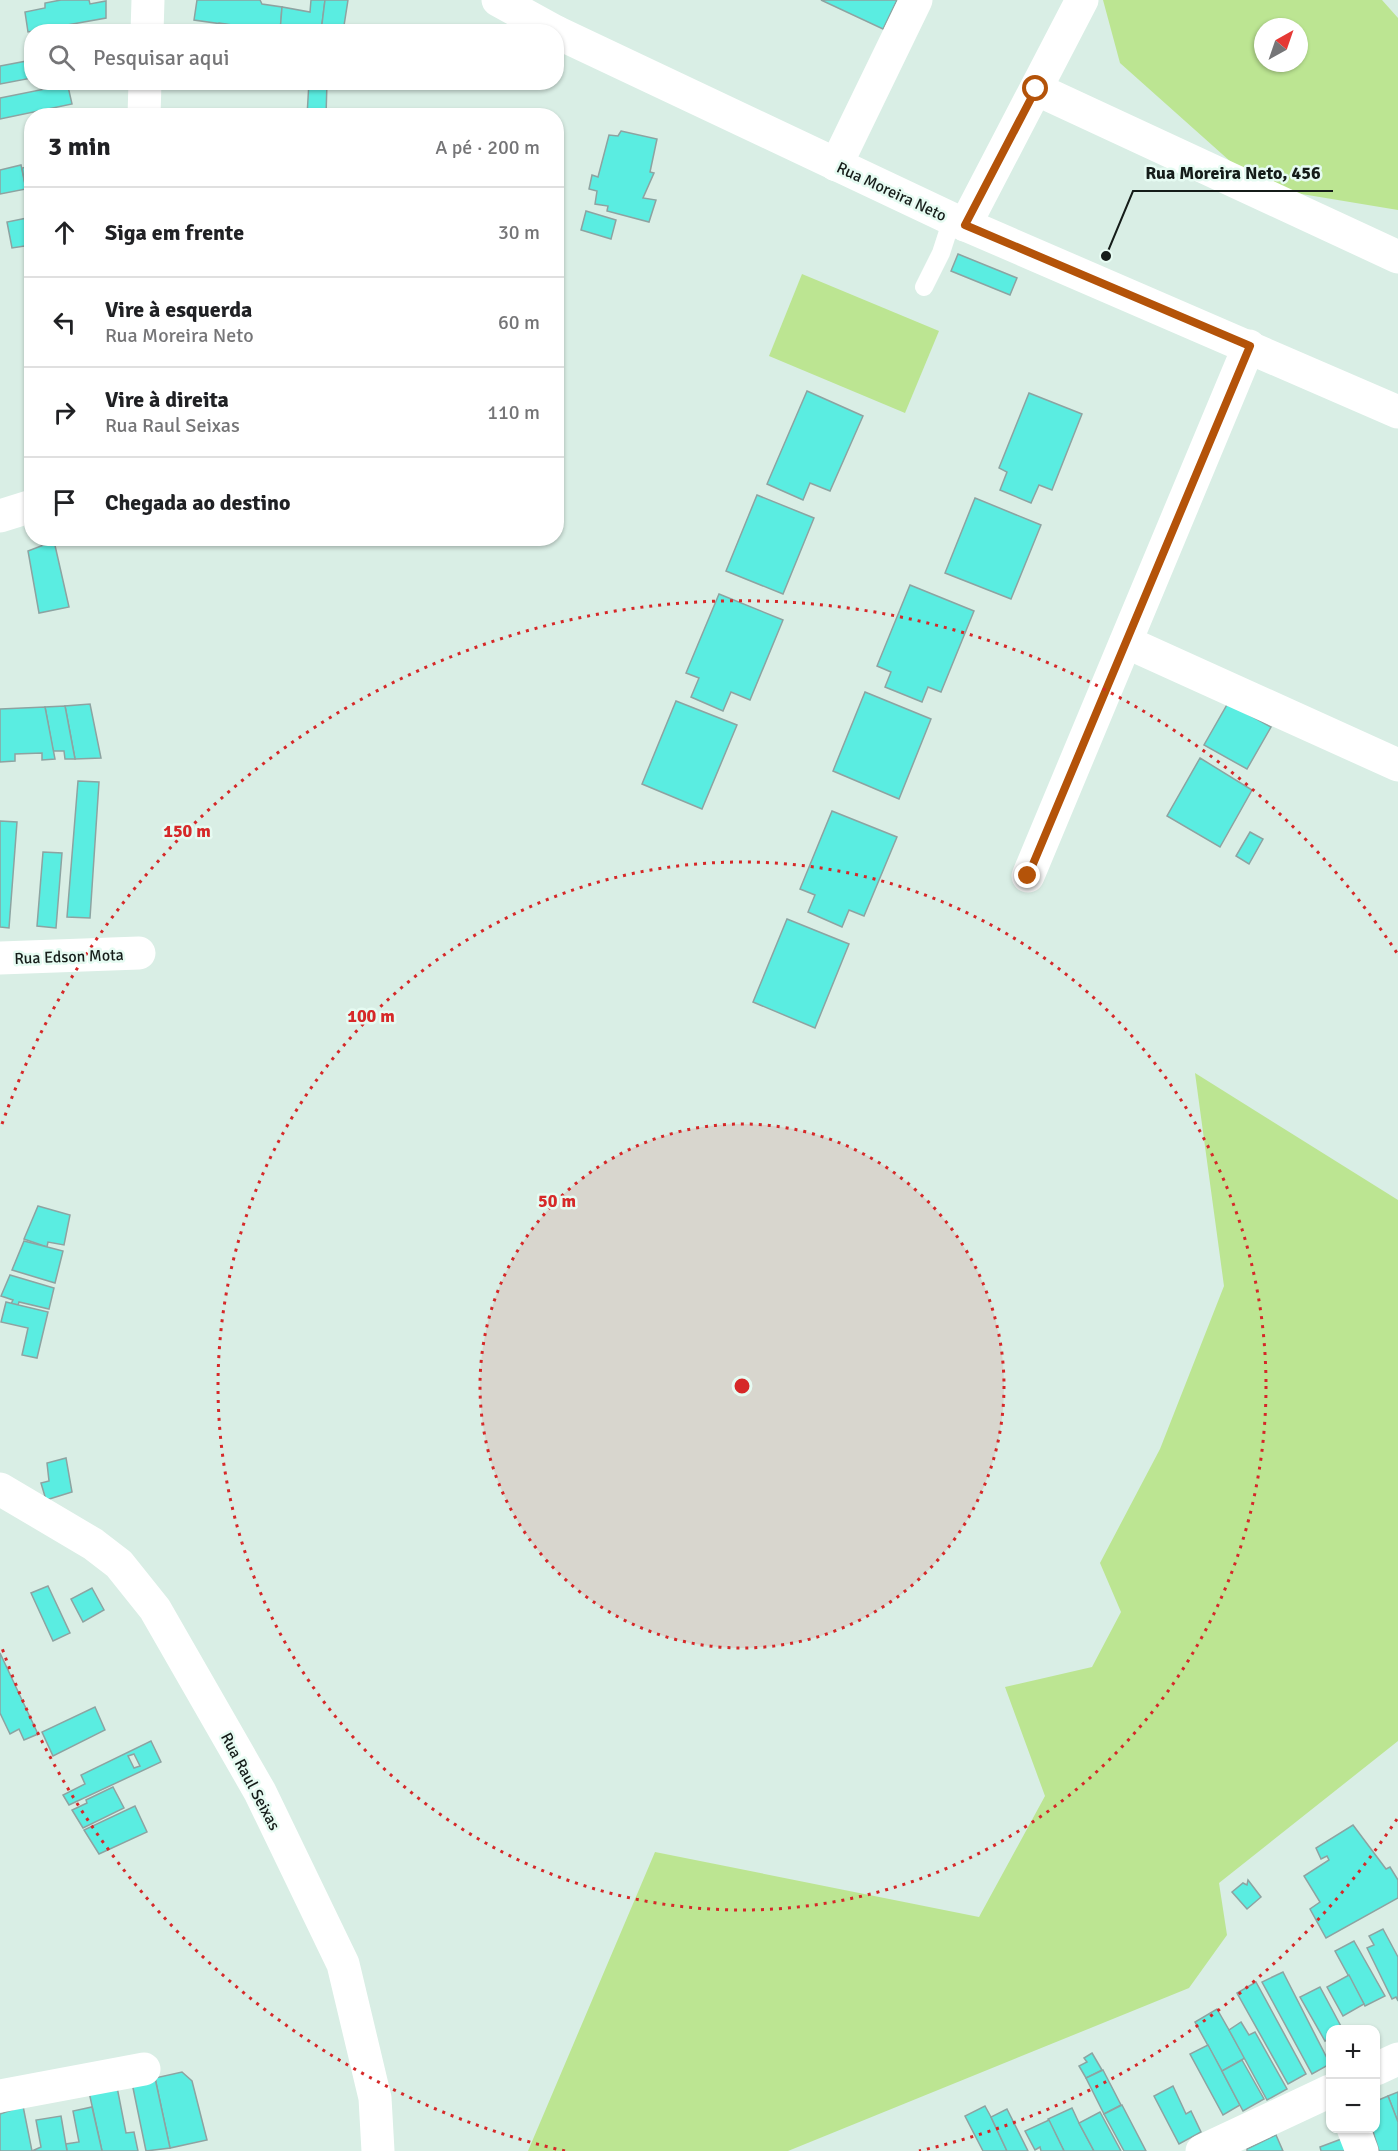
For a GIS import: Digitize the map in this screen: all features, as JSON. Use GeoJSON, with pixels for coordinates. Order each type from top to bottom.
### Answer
{"type":"FeatureCollection","features":[{"type":"Feature","properties":{"kind":"street"},"geometry":{"type":"LineString","coordinates":[[147,24],[148,0]]}},
{"type":"Feature","properties":{"kind":"street","name":"Rua Moreira Neto"},"geometry":{"type":"LineString","coordinates":[[498,0],[542,24]]}},
{"type":"Feature","properties":{"kind":"street"},"geometry":{"type":"LineString","coordinates":[[836,165],[916,0]]}},
{"type":"Feature","properties":{"kind":"street"},"geometry":{"type":"LineString","coordinates":[[958,222],[1036,89],[1082,0]]}},
{"type":"Feature","properties":{"kind":"street","name":"Rua Moreira Neto"},"geometry":{"type":"LineString","coordinates":[[564,36],[958,222],[1250,346],[1398,412]]}},
{"type":"Feature","properties":{"kind":"street"},"geometry":{"type":"LineString","coordinates":[[1036,89],[1398,257]]}},
{"type":"Feature","properties":{"kind":"street"},"geometry":{"type":"LineString","coordinates":[[144,108],[145,90]]}},
{"type":"Feature","properties":{"kind":"street"},"geometry":{"type":"LineString","coordinates":[[1028,876],[1250,346]]}},
{"type":"Feature","properties":{"kind":"street"},"geometry":{"type":"LineString","coordinates":[[0,516],[24,508]]}},
{"type":"Feature","properties":{"kind":"street"},"geometry":{"type":"LineString","coordinates":[[1126,642],[1398,765]]}},
{"type":"Feature","properties":{"kind":"street","name":"Rua Edson Mota"},"geometry":{"type":"LineString","coordinates":[[0,958],[139,953]]}},
{"type":"Feature","properties":{"kind":"street","name":"Rua Raul Seixas"},"geometry":{"type":"LineString","coordinates":[[0,1489],[93,1544],[119,1564],[155,1609],[260,1792],[343,1964],[375,2098],[378,2151]]}},
{"type":"Feature","properties":{"kind":"street"},"geometry":{"type":"LineString","coordinates":[[1380,2068],[1398,2059]]}},
{"type":"Feature","properties":{"kind":"street"},"geometry":{"type":"LineString","coordinates":[[0,2097],[144,2069]]}},
{"type":"Feature","properties":{"kind":"street"},"geometry":{"type":"LineString","coordinates":[[1202,2151],[1326,2093]]}},
{"type":"Feature","properties":{"kind":"street"},"geometry":{"type":"LineString","coordinates":[[1355,2133],[1362,2151]]}},
{"type":"Feature","properties":{"kind":"lane"},"geometry":{"type":"LineString","coordinates":[[924,287],[958,222]]}},
{"type":"Feature","properties":{"kind":"green space"},"geometry":{"type":"Polygon","coordinates":[[[1103,0],[1382,0],[1398,18],[1398,210],[1259,187],[1120,63],[1103,0]]]}},
{"type":"Feature","properties":{"kind":"green space"},"geometry":{"type":"Polygon","coordinates":[[[802,274],[939,331],[905,413],[769,356],[802,274]]]}},
{"type":"Feature","properties":{"kind":"green space"},"geometry":{"type":"Polygon","coordinates":[[[1195,1073],[1398,1200],[1398,1741],[1219,1883],[1227,1935],[1189,1988],[788,2151],[528,2151],[655,1852],[979,1917],[1045,1796],[1005,1687],[1092,1667],[1121,1612],[1100,1563],[1160,1449],[1224,1286],[1195,1073]]]}},
{"type":"Feature","properties":{"kind":"building"},"geometry":{"type":"Polygon","coordinates":[[[61,0],[89,0],[90,4],[106,1],[106,18],[73,24],[27,24],[25,12],[45,8],[45,3],[61,0]]]}},
{"type":"Feature","properties":{"kind":"building"},"geometry":{"type":"Polygon","coordinates":[[[197,0],[260,0],[262,4],[282,7],[281,24],[223,24],[194,20],[197,0]]]}},
{"type":"Feature","properties":{"kind":"building"},"geometry":{"type":"Polygon","coordinates":[[[311,0],[325,0],[322,24],[281,24],[282,7],[310,12],[311,0]]]}},
{"type":"Feature","properties":{"kind":"building"},"geometry":{"type":"Polygon","coordinates":[[[325,0],[348,0],[344,24],[322,24],[325,0]]]}},
{"type":"Feature","properties":{"kind":"building"},"geometry":{"type":"Polygon","coordinates":[[[821,0],[897,0],[883,29],[821,0]]]}},
{"type":"Feature","properties":{"kind":"building"},"geometry":{"type":"Polygon","coordinates":[[[24,62],[24,80],[0,84],[0,66],[24,62]]]}},
{"type":"Feature","properties":{"kind":"building"},"geometry":{"type":"Polygon","coordinates":[[[40,90],[69,90],[72,104],[53,108],[24,108],[24,114],[0,119],[0,98],[40,90]]]}},
{"type":"Feature","properties":{"kind":"building"},"geometry":{"type":"Polygon","coordinates":[[[309,90],[327,90],[326,108],[307,108],[309,90]]]}},
{"type":"Feature","properties":{"kind":"building"},"geometry":{"type":"Polygon","coordinates":[[[621,131],[657,139],[650,172],[654,173],[643,198],[656,200],[649,222],[607,211],[608,206],[595,204],[597,191],[589,189],[592,175],[598,177],[609,135],[618,136],[621,131]]]}},
{"type":"Feature","properties":{"kind":"building"},"geometry":{"type":"Polygon","coordinates":[[[21,165],[24,189],[0,194],[0,170],[21,165]]]}},
{"type":"Feature","properties":{"kind":"building"},"geometry":{"type":"Polygon","coordinates":[[[586,211],[616,220],[611,239],[581,230],[586,211]]]}},
{"type":"Feature","properties":{"kind":"building"},"geometry":{"type":"Polygon","coordinates":[[[24,219],[24,246],[12,248],[7,222],[24,219]]]}},
{"type":"Feature","properties":{"kind":"building"},"geometry":{"type":"Polygon","coordinates":[[[958,254],[1017,278],[1010,295],[951,271],[958,254]]]}},
{"type":"Feature","properties":{"kind":"building"},"geometry":{"type":"Polygon","coordinates":[[[807,391],[863,416],[830,491],[810,483],[803,500],[767,484],[807,391]]]}},
{"type":"Feature","properties":{"kind":"building"},"geometry":{"type":"Polygon","coordinates":[[[1029,393],[1082,414],[1052,490],[1039,485],[1031,503],[1000,490],[1007,472],[999,468],[1029,393]]]}},
{"type":"Feature","properties":{"kind":"building"},"geometry":{"type":"Polygon","coordinates":[[[757,495],[814,518],[783,594],[726,571],[757,495]]]}},
{"type":"Feature","properties":{"kind":"building"},"geometry":{"type":"Polygon","coordinates":[[[975,498],[1041,525],[1011,599],[945,573],[975,498]]]}},
{"type":"Feature","properties":{"kind":"building"},"geometry":{"type":"Polygon","coordinates":[[[41,546],[55,546],[69,607],[39,613],[28,551],[41,546]]]}},
{"type":"Feature","properties":{"kind":"building"},"geometry":{"type":"Polygon","coordinates":[[[910,585],[974,611],[941,692],[928,687],[922,702],[885,687],[891,672],[877,666],[910,585]]]}},
{"type":"Feature","properties":{"kind":"building"},"geometry":{"type":"Polygon","coordinates":[[[719,594],[783,620],[750,700],[731,692],[723,711],[691,697],[699,678],[686,673],[719,594]]]}},
{"type":"Feature","properties":{"kind":"building"},"geometry":{"type":"Polygon","coordinates":[[[865,692],[931,719],[899,799],[833,771],[865,692]]]}},
{"type":"Feature","properties":{"kind":"building"},"geometry":{"type":"Polygon","coordinates":[[[676,701],[737,725],[702,809],[642,784],[676,701]]]}},
{"type":"Feature","properties":{"kind":"building"},"geometry":{"type":"Polygon","coordinates":[[[1228,703],[1271,727],[1247,769],[1204,745],[1228,703]]]}},
{"type":"Feature","properties":{"kind":"building"},"geometry":{"type":"Polygon","coordinates":[[[90,704],[101,758],[75,759],[65,706],[90,704]]]}},
{"type":"Feature","properties":{"kind":"building"},"geometry":{"type":"Polygon","coordinates":[[[65,706],[75,759],[65,759],[64,751],[53,751],[45,707],[65,706]]]}},
{"type":"Feature","properties":{"kind":"building"},"geometry":{"type":"Polygon","coordinates":[[[45,707],[55,759],[42,760],[42,753],[15,754],[15,761],[0,762],[0,709],[45,707]]]}},
{"type":"Feature","properties":{"kind":"building"},"geometry":{"type":"Polygon","coordinates":[[[1200,758],[1252,790],[1220,847],[1167,816],[1200,758]]]}},
{"type":"Feature","properties":{"kind":"building"},"geometry":{"type":"Polygon","coordinates":[[[78,781],[99,782],[90,918],[67,917],[78,781]]]}},
{"type":"Feature","properties":{"kind":"building"},"geometry":{"type":"Polygon","coordinates":[[[832,811],[897,837],[864,916],[849,910],[842,927],[808,912],[815,895],[800,889],[832,811]]]}},
{"type":"Feature","properties":{"kind":"building"},"geometry":{"type":"Polygon","coordinates":[[[0,821],[17,822],[9,928],[0,927],[0,821]]]}},
{"type":"Feature","properties":{"kind":"building"},"geometry":{"type":"Polygon","coordinates":[[[1250,832],[1263,839],[1249,864],[1236,856],[1250,832]]]}},
{"type":"Feature","properties":{"kind":"building"},"geometry":{"type":"Polygon","coordinates":[[[43,852],[62,853],[56,928],[37,926],[43,852]]]}},
{"type":"Feature","properties":{"kind":"building"},"geometry":{"type":"Polygon","coordinates":[[[787,919],[849,944],[815,1028],[753,1002],[787,919]]]}},
{"type":"Feature","properties":{"kind":"building"},"geometry":{"type":"Polygon","coordinates":[[[38,1206],[70,1215],[64,1245],[48,1242],[47,1247],[24,1239],[38,1206]]]}},
{"type":"Feature","properties":{"kind":"building"},"geometry":{"type":"Polygon","coordinates":[[[24,1241],[63,1251],[55,1283],[12,1270],[24,1241]]]}},
{"type":"Feature","properties":{"kind":"building"},"geometry":{"type":"Polygon","coordinates":[[[10,1275],[54,1288],[49,1309],[19,1302],[18,1305],[11,1304],[13,1300],[1,1296],[10,1275]]]}},
{"type":"Feature","properties":{"kind":"building"},"geometry":{"type":"Polygon","coordinates":[[[6,1302],[48,1312],[37,1358],[22,1355],[28,1328],[1,1322],[6,1302]]]}},
{"type":"Feature","properties":{"kind":"building"},"geometry":{"type":"Polygon","coordinates":[[[66,1458],[72,1492],[46,1500],[41,1483],[49,1481],[47,1463],[66,1458]]]}},
{"type":"Feature","properties":{"kind":"building"},"geometry":{"type":"Polygon","coordinates":[[[48,1586],[70,1633],[53,1641],[31,1593],[48,1586]]]}},
{"type":"Feature","properties":{"kind":"building"},"geometry":{"type":"Polygon","coordinates":[[[92,1588],[104,1610],[83,1622],[71,1599],[92,1588]]]}},
{"type":"Feature","properties":{"kind":"building"},"geometry":{"type":"Polygon","coordinates":[[[0,1653],[38,1734],[24,1740],[19,1729],[10,1734],[0,1713],[0,1653]]]}},
{"type":"Feature","properties":{"kind":"building"},"geometry":{"type":"Polygon","coordinates":[[[95,1707],[105,1730],[53,1756],[42,1732],[95,1707]]]}},
{"type":"Feature","properties":{"kind":"building"},"geometry":{"type":"Polygon","coordinates":[[[151,1741],[161,1762],[69,1805],[63,1795],[85,1784],[81,1775],[151,1741]],[[134,1754],[128,1756],[134,1768],[140,1766],[134,1754]]]}},
{"type":"Feature","properties":{"kind":"building"},"geometry":{"type":"Polygon","coordinates":[[[113,1787],[124,1808],[83,1828],[72,1810],[87,1803],[86,1800],[113,1787]]]}},
{"type":"Feature","properties":{"kind":"building"},"geometry":{"type":"Polygon","coordinates":[[[135,1806],[147,1832],[99,1854],[84,1830],[135,1806]]]}},
{"type":"Feature","properties":{"kind":"building"},"geometry":{"type":"Polygon","coordinates":[[[1353,1825],[1386,1869],[1390,1867],[1398,1880],[1398,1898],[1326,1938],[1310,1909],[1320,1902],[1304,1876],[1329,1860],[1327,1856],[1321,1859],[1316,1848],[1353,1825]]]}},
{"type":"Feature","properties":{"kind":"building"},"geometry":{"type":"Polygon","coordinates":[[[1248,1880],[1261,1897],[1247,1909],[1232,1892],[1243,1883],[1247,1885],[1248,1880]]]}},
{"type":"Feature","properties":{"kind":"building"},"geometry":{"type":"Polygon","coordinates":[[[1383,1929],[1398,1957],[1398,2001],[1396,1997],[1392,1999],[1367,1948],[1374,1945],[1369,1936],[1383,1929]]]}},
{"type":"Feature","properties":{"kind":"building"},"geometry":{"type":"Polygon","coordinates":[[[1354,1941],[1385,1996],[1365,2006],[1335,1951],[1354,1941]]]}},
{"type":"Feature","properties":{"kind":"building"},"geometry":{"type":"Polygon","coordinates":[[[1283,1972],[1326,2056],[1326,2066],[1312,2074],[1262,1982],[1283,1972]]]}},
{"type":"Feature","properties":{"kind":"building"},"geometry":{"type":"Polygon","coordinates":[[[1349,1975],[1364,2004],[1343,2016],[1327,1987],[1349,1975]]]}},
{"type":"Feature","properties":{"kind":"building"},"geometry":{"type":"Polygon","coordinates":[[[1256,1982],[1306,2074],[1288,2084],[1237,1993],[1256,1982]]]}},
{"type":"Feature","properties":{"kind":"building"},"geometry":{"type":"Polygon","coordinates":[[[1320,1987],[1340,2025],[1326,2025],[1325,2041],[1300,1997],[1320,1987]]]}},
{"type":"Feature","properties":{"kind":"building"},"geometry":{"type":"Polygon","coordinates":[[[1217,2009],[1245,2058],[1222,2071],[1195,2022],[1217,2009]]]}},
{"type":"Feature","properties":{"kind":"building"},"geometry":{"type":"Polygon","coordinates":[[[1241,2022],[1249,2035],[1255,2032],[1287,2089],[1267,2100],[1229,2030],[1241,2022]]]}},
{"type":"Feature","properties":{"kind":"building"},"geometry":{"type":"Polygon","coordinates":[[[1208,2045],[1240,2105],[1223,2115],[1190,2054],[1208,2045]]]}},
{"type":"Feature","properties":{"kind":"building"},"geometry":{"type":"Polygon","coordinates":[[[1092,2053],[1102,2070],[1086,2078],[1079,2066],[1087,2062],[1084,2058],[1092,2053]]]}},
{"type":"Feature","properties":{"kind":"building"},"geometry":{"type":"Polygon","coordinates":[[[1242,2060],[1264,2099],[1243,2111],[1222,2071],[1242,2060]]]}},
{"type":"Feature","properties":{"kind":"building"},"geometry":{"type":"Polygon","coordinates":[[[1103,2070],[1121,2105],[1104,2114],[1086,2078],[1103,2070]]]}},
{"type":"Feature","properties":{"kind":"building"},"geometry":{"type":"Polygon","coordinates":[[[182,2072],[192,2081],[207,2140],[170,2148],[155,2078],[182,2072]]]}},
{"type":"Feature","properties":{"kind":"building"},"geometry":{"type":"Polygon","coordinates":[[[155,2078],[170,2148],[146,2151],[132,2083],[155,2078]]]}},
{"type":"Feature","properties":{"kind":"building"},"geometry":{"type":"Polygon","coordinates":[[[1173,2086],[1186,2114],[1191,2111],[1201,2132],[1179,2144],[1154,2096],[1173,2086]]]}},
{"type":"Feature","properties":{"kind":"building"},"geometry":{"type":"Polygon","coordinates":[[[117,2087],[126,2133],[134,2132],[138,2151],[102,2151],[89,2092],[117,2087]]]}},
{"type":"Feature","properties":{"kind":"building"},"geometry":{"type":"Polygon","coordinates":[[[1398,2092],[1398,2122],[1388,2096],[1398,2092]]]}},
{"type":"Feature","properties":{"kind":"building"},"geometry":{"type":"Polygon","coordinates":[[[1388,2096],[1398,2122],[1398,2151],[1379,2151],[1374,2133],[1380,2133],[1380,2099],[1388,2096]]]}},
{"type":"Feature","properties":{"kind":"building"},"geometry":{"type":"Polygon","coordinates":[[[1122,2105],[1146,2151],[1124,2151],[1104,2114],[1122,2105]]]}},
{"type":"Feature","properties":{"kind":"building"},"geometry":{"type":"Polygon","coordinates":[[[23,2106],[32,2151],[0,2151],[0,2114],[23,2106]]]}},
{"type":"Feature","properties":{"kind":"building"},"geometry":{"type":"Polygon","coordinates":[[[985,2106],[1007,2151],[983,2151],[965,2116],[985,2106]]]}},
{"type":"Feature","properties":{"kind":"building"},"geometry":{"type":"Polygon","coordinates":[[[92,2107],[102,2151],[67,2151],[66,2144],[79,2142],[73,2111],[92,2107]]]}},
{"type":"Feature","properties":{"kind":"building"},"geometry":{"type":"Polygon","coordinates":[[[1072,2108],[1094,2151],[1064,2151],[1048,2119],[1072,2108]]]}},
{"type":"Feature","properties":{"kind":"building"},"geometry":{"type":"Polygon","coordinates":[[[1007,2109],[1028,2151],[1007,2151],[991,2117],[1007,2109]]]}},
{"type":"Feature","properties":{"kind":"building"},"geometry":{"type":"Polygon","coordinates":[[[1100,2112],[1121,2151],[1094,2151],[1079,2123],[1100,2112]]]}},
{"type":"Feature","properties":{"kind":"building"},"geometry":{"type":"Polygon","coordinates":[[[61,2116],[67,2151],[32,2151],[41,2147],[36,2120],[61,2116]]]}},
{"type":"Feature","properties":{"kind":"building"},"geometry":{"type":"Polygon","coordinates":[[[1049,2120],[1064,2151],[1041,2151],[1040,2147],[1035,2150],[1025,2131],[1049,2120]]]}},
{"type":"Feature","properties":{"kind":"building"},"geometry":{"type":"Polygon","coordinates":[[[1276,2135],[1283,2151],[1247,2151],[1247,2149],[1276,2135]]]}},
{"type":"Feature","properties":{"kind":"building"},"geometry":{"type":"Polygon","coordinates":[[[1344,2138],[1349,2151],[1321,2151],[1320,2147],[1344,2138]]]}},
{"type":"Feature","properties":{"kind":"place","name":"Rua Moreira Neto, 456"},"geometry":{"type":"Point","coordinates":[1106,256]}},
{"type":"Feature","properties":{"kind":"route"},"geometry":{"type":"LineString","coordinates":[[1028,876],[1250,346],[965,225],[1036,89]]}}]}
